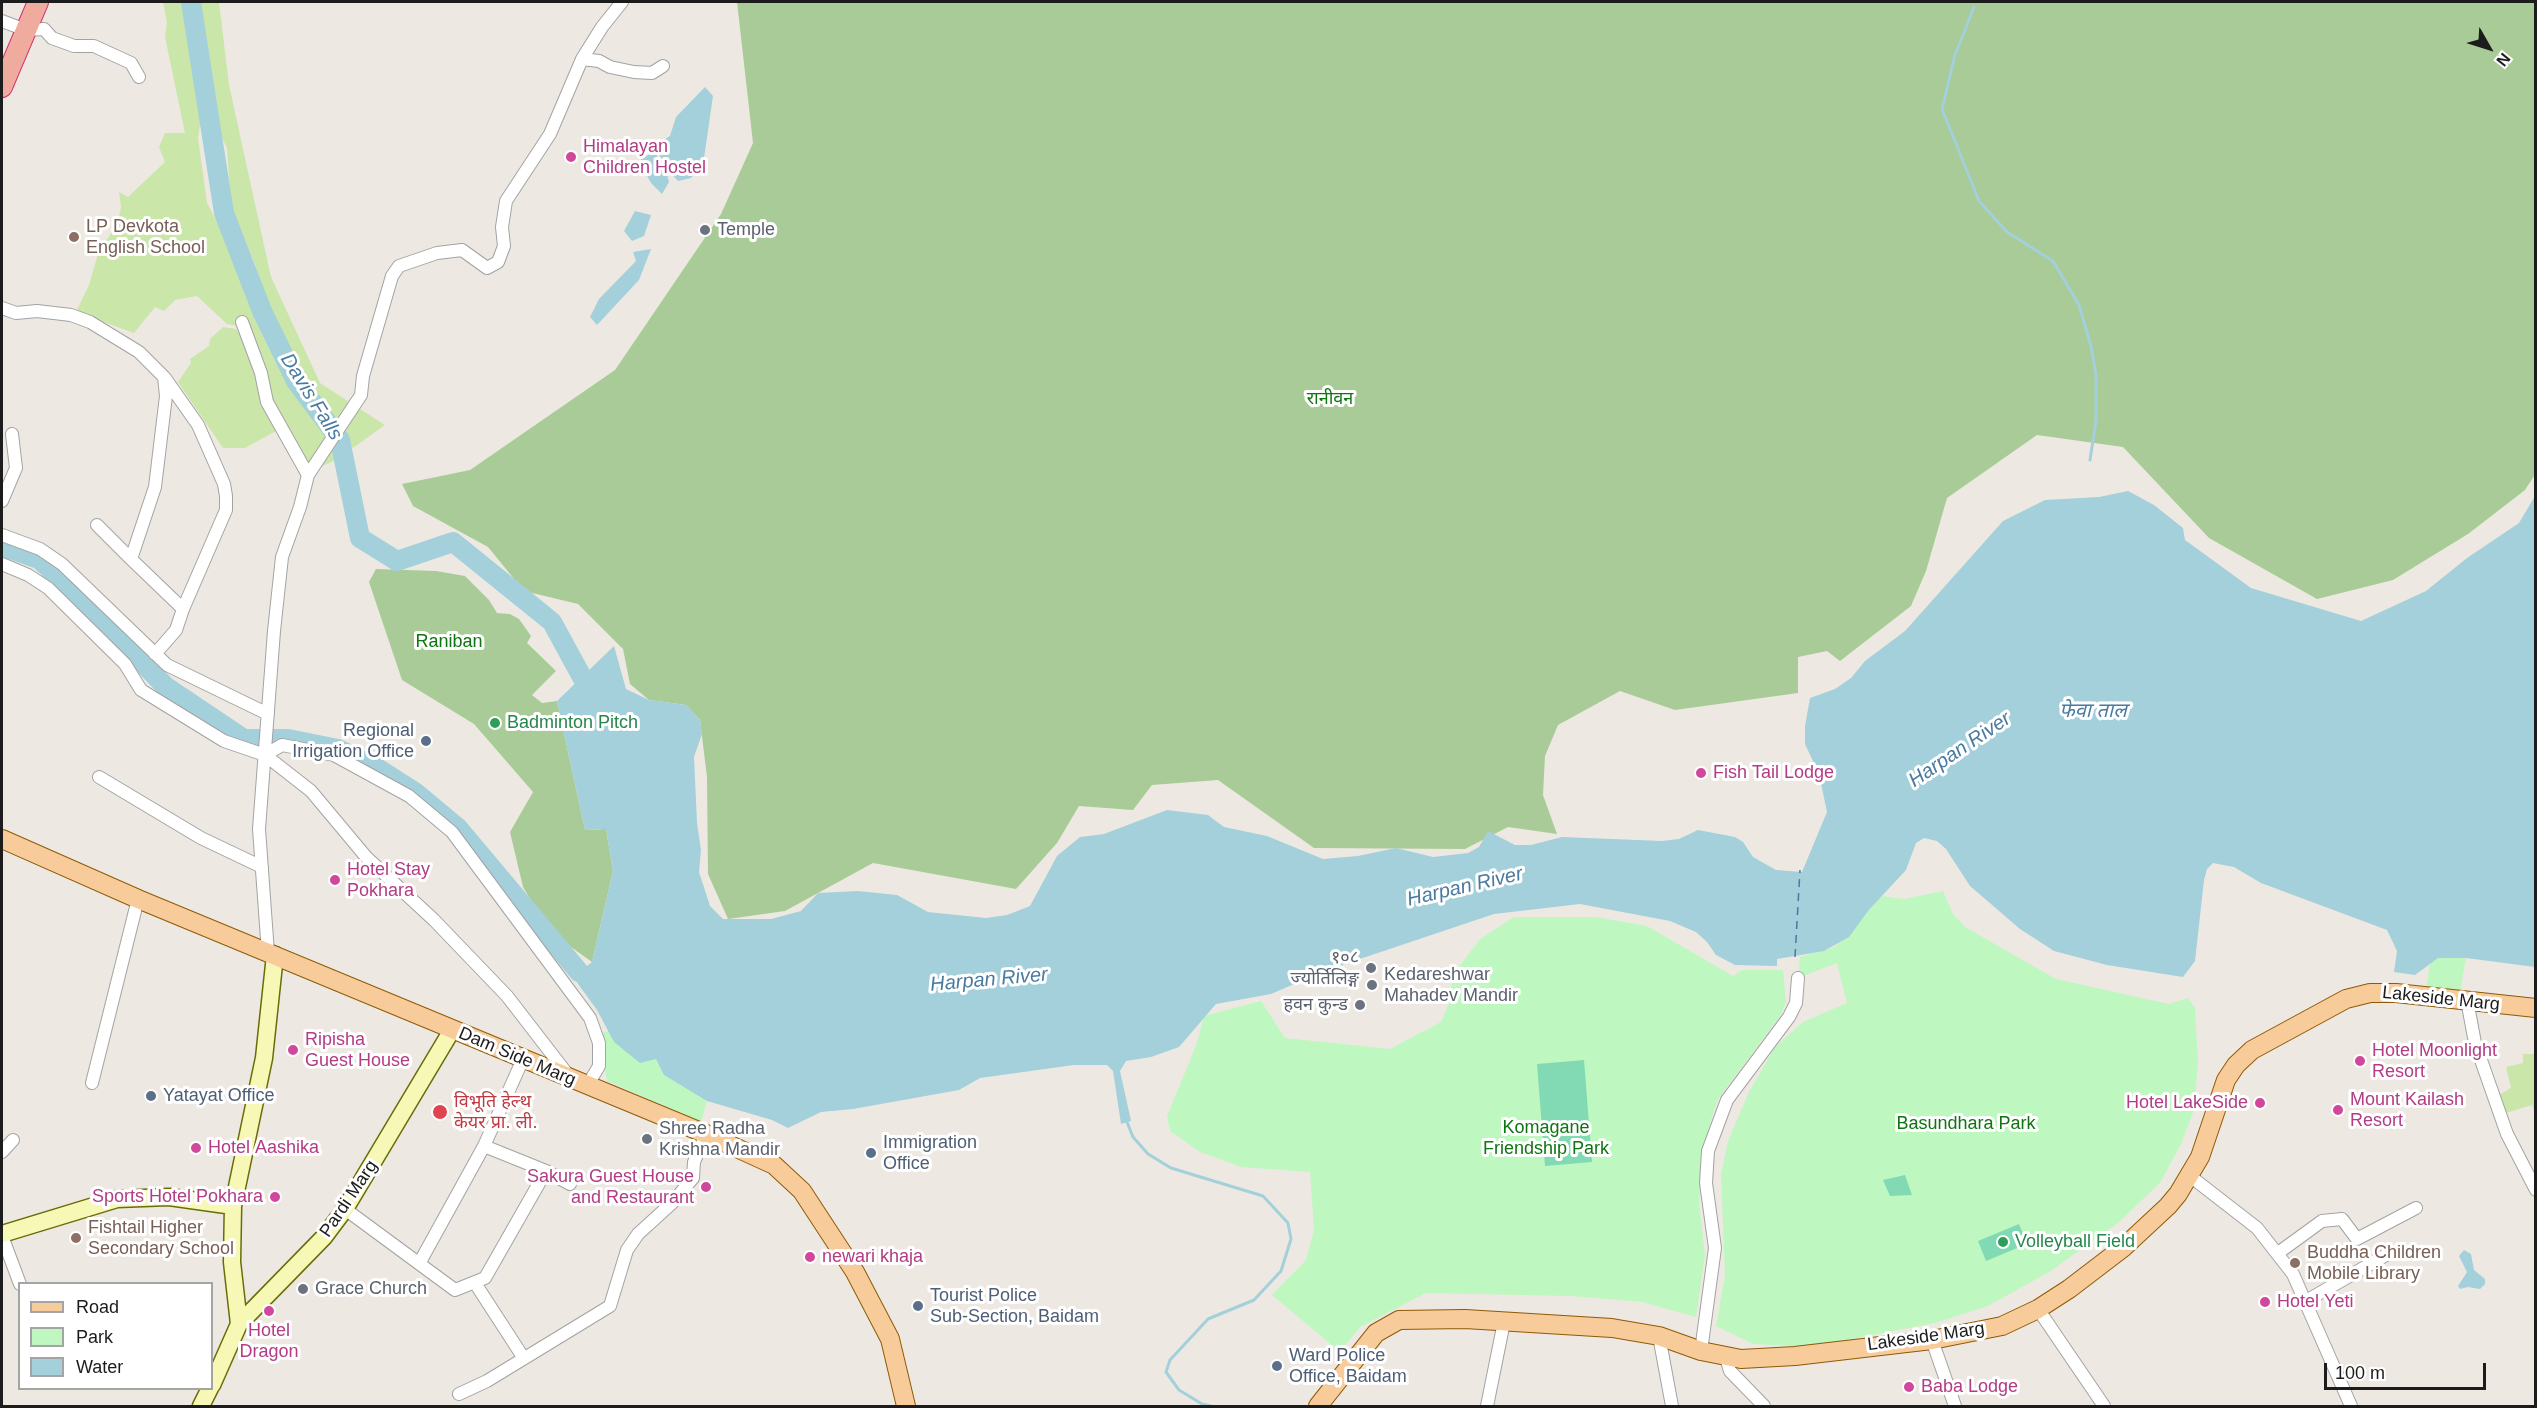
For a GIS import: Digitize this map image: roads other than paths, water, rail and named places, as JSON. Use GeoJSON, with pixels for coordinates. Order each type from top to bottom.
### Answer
{"type":"FeatureCollection","features":[{"type":"Feature","properties":{"kind":"highway"},"geometry":{"type":"LineString","coordinates":[[2,87],[38,2]]}},
{"type":"Feature","properties":{"kind":"main road","name":"Dam Side Marg"},"geometry":{"type":"LineString","coordinates":[[2,839],[138,899],[705,1134],[774,1165],[802,1191],[855,1272],[890,1339],[906,1407]]}},
{"type":"Feature","properties":{"kind":"main road"},"geometry":{"type":"LineString","coordinates":[[240,1324],[232,1262],[233,1206],[264,1058],[272,954]]}},
{"type":"Feature","properties":{"kind":"main road","name":"Lakeside Marg"},"geometry":{"type":"LineString","coordinates":[[1318,1407],[1376,1333],[1399,1320],[1465,1319],[1580,1324],[1659,1336],[1726,1358],[1795,1356],[1932,1340],[2002,1326],[2038,1309],[2124,1247],[2168,1206],[2190,1176],[2213,1124],[2226,1080],[2236,1065],[2252,1050],[2325,1010],[2360,995],[2396,993],[2535,1008]]}},
{"type":"Feature","properties":{"kind":"main road","name":"Pardi Marg"},"geometry":{"type":"LineString","coordinates":[[213,1383],[240,1324],[324,1237],[345,1209],[452,1030]]}},
{"type":"Feature","properties":{"kind":"main road"},"geometry":{"type":"LineString","coordinates":[[2,1235],[117,1199],[169,1197],[233,1206]]}},
{"type":"Feature","properties":{"kind":"main road","name":"Pardi Marg"},"geometry":{"type":"LineString","coordinates":[[201,1407],[210,1390]]}},
{"type":"Feature","properties":{"kind":"street"},"geometry":{"type":"LineString","coordinates":[[272,954],[259,829],[282,557],[300,507],[308,473],[357,400],[392,276],[399,266],[437,254],[462,250],[487,268],[498,262],[504,246],[502,227],[506,201],[550,134],[582,59],[602,27],[622,2]]}},
{"type":"Feature","properties":{"kind":"street"},"geometry":{"type":"LineString","coordinates":[[2,21],[26,30],[44,29],[52,38],[74,46],[94,46],[131,63],[139,77]]}},
{"type":"Feature","properties":{"kind":"street"},"geometry":{"type":"LineString","coordinates":[[582,59],[599,61],[610,67],[634,72],[652,73],[663,66]]}},
{"type":"Feature","properties":{"kind":"street"},"geometry":{"type":"LineString","coordinates":[[2,308],[15,313],[37,311],[71,315],[90,322],[139,352],[164,377],[198,425],[224,484],[226,510],[176,630],[155,654]]}},
{"type":"Feature","properties":{"kind":"street"},"geometry":{"type":"LineString","coordinates":[[242,322],[261,374],[267,402],[308,473]]}},
{"type":"Feature","properties":{"kind":"street"},"geometry":{"type":"LineString","coordinates":[[131,559],[155,487],[166,396],[164,377]]}},
{"type":"Feature","properties":{"kind":"street"},"geometry":{"type":"LineString","coordinates":[[2,501],[15,468],[12,434]]}},
{"type":"Feature","properties":{"kind":"street"},"geometry":{"type":"LineString","coordinates":[[97,525],[183,609]]}},
{"type":"Feature","properties":{"kind":"street"},"geometry":{"type":"LineString","coordinates":[[2,535],[40,549],[62,564],[168,665],[268,714]]}},
{"type":"Feature","properties":{"kind":"street"},"geometry":{"type":"LineString","coordinates":[[2,564],[28,575],[48,588],[125,664],[141,690],[224,741],[265,751],[311,791],[367,858],[434,920],[507,996],[571,1078]]}},
{"type":"Feature","properties":{"kind":"street"},"geometry":{"type":"LineString","coordinates":[[265,751],[282,745],[334,755],[409,796],[452,832],[590,1018],[598,1043],[599,1066],[587,1086]]}},
{"type":"Feature","properties":{"kind":"street"},"geometry":{"type":"LineString","coordinates":[[99,777],[201,838],[262,867]]}},
{"type":"Feature","properties":{"kind":"street"},"geometry":{"type":"LineString","coordinates":[[92,1083],[138,899]]}},
{"type":"Feature","properties":{"kind":"street"},"geometry":{"type":"LineString","coordinates":[[1701,1351],[1715,1248],[1706,1183],[1708,1151],[1727,1100],[1744,1074],[1790,1017],[1796,1003],[1798,978]]}},
{"type":"Feature","properties":{"kind":"street"},"geometry":{"type":"LineString","coordinates":[[2467,1000],[2475,1043],[2507,1134],[2535,1190]]}},
{"type":"Feature","properties":{"kind":"street"},"geometry":{"type":"LineString","coordinates":[[420,1262],[484,1146],[523,1059]]}},
{"type":"Feature","properties":{"kind":"street"},"geometry":{"type":"LineString","coordinates":[[459,1394],[487,1381],[610,1306],[627,1250],[638,1234],[672,1203],[693,1178],[694,1162],[705,1134]]}},
{"type":"Feature","properties":{"kind":"street"},"geometry":{"type":"LineString","coordinates":[[2,1152],[14,1140]]}},
{"type":"Feature","properties":{"kind":"street"},"geometry":{"type":"LineString","coordinates":[[484,1146],[546,1171],[570,1184]]}},
{"type":"Feature","properties":{"kind":"street"},"geometry":{"type":"LineString","coordinates":[[345,1209],[455,1290],[486,1278],[546,1171]]}},
{"type":"Feature","properties":{"kind":"street"},"geometry":{"type":"LineString","coordinates":[[2190,1176],[2258,1228],[2293,1274],[2351,1407]]}},
{"type":"Feature","properties":{"kind":"street"},"geometry":{"type":"LineString","coordinates":[[2278,1253],[2322,1221],[2342,1219],[2357,1239],[2416,1208]]}},
{"type":"Feature","properties":{"kind":"street"},"geometry":{"type":"LineString","coordinates":[[2,1235],[19,1282]]}},
{"type":"Feature","properties":{"kind":"street"},"geometry":{"type":"LineString","coordinates":[[2306,1301],[2386,1255]]}},
{"type":"Feature","properties":{"kind":"street"},"geometry":{"type":"LineString","coordinates":[[475,1283],[523,1357]]}},
{"type":"Feature","properties":{"kind":"street"},"geometry":{"type":"LineString","coordinates":[[2038,1309],[2104,1407]]}},
{"type":"Feature","properties":{"kind":"street"},"geometry":{"type":"LineString","coordinates":[[1486,1407],[1504,1322]]}},
{"type":"Feature","properties":{"kind":"street"},"geometry":{"type":"LineString","coordinates":[[1659,1336],[1672,1407]]}},
{"type":"Feature","properties":{"kind":"street"},"geometry":{"type":"LineString","coordinates":[[1932,1340],[1955,1407]]}},
{"type":"Feature","properties":{"kind":"street"},"geometry":{"type":"LineString","coordinates":[[1726,1358],[1730,1371],[1764,1407]]}},
{"type":"Feature","properties":{"kind":"water"},"geometry":{"type":"Polygon","coordinates":[[[705,87],[713,96],[703,165],[691,178],[678,181],[654,146],[670,136],[676,117],[705,87]]]}},
{"type":"Feature","properties":{"kind":"water"},"geometry":{"type":"Polygon","coordinates":[[[654,151],[666,170],[669,182],[662,194],[651,183],[639,161],[654,151]]]}},
{"type":"Feature","properties":{"kind":"water"},"geometry":{"type":"Polygon","coordinates":[[[635,211],[651,215],[644,236],[632,241],[624,231],[635,211]]]}},
{"type":"Feature","properties":{"kind":"water"},"geometry":{"type":"Polygon","coordinates":[[[651,249],[639,280],[597,325],[590,317],[599,299],[636,261],[633,252],[651,249]]]}},
{"type":"Feature","properties":{"kind":"water","name":"फेवा ताल"},"geometry":{"type":"Polygon","coordinates":[[[2128,491],[2154,505],[2183,528],[2185,540],[2251,588],[2361,621],[2426,591],[2467,558],[2519,523],[2535,496],[2535,967],[2466,958],[2438,958],[2415,975],[2394,972],[2397,951],[2387,930],[2261,883],[2234,867],[2213,863],[2207,869],[2204,880],[2195,961],[2183,977],[2107,965],[2054,951],[2020,929],[1970,886],[1946,849],[1937,841],[1924,838],[1916,843],[1906,870],[1868,911],[1849,937],[1824,951],[1777,959],[1777,966],[1735,965],[1716,955],[1696,932],[1670,921],[1580,904],[1494,914],[1327,970],[1271,994],[1216,1004],[1179,1047],[1151,1057],[1126,1061],[1120,1071],[1131,1121],[1121,1124],[1113,1071],[1107,1065],[1074,1065],[980,1078],[959,1090],[853,1109],[821,1112],[788,1128],[772,1120],[707,1101],[664,1075],[656,1059],[640,1063],[614,1042],[597,1010],[573,977],[592,962],[613,871],[606,829],[585,830],[557,701],[614,646],[626,689],[649,700],[686,705],[700,720],[702,734],[694,757],[697,823],[701,850],[699,872],[710,906],[723,919],[771,919],[801,911],[818,893],[858,891],[897,895],[928,912],[986,918],[1007,915],[1030,906],[1057,856],[1080,837],[1104,834],[1167,810],[1208,815],[1224,827],[1267,836],[1323,859],[1358,856],[1396,848],[1433,857],[1468,853],[1479,847],[1488,831],[1515,845],[1531,845],[1562,837],[1662,841],[1679,839],[1698,830],[1735,837],[1743,842],[1753,857],[1776,870],[1802,872],[1827,812],[1819,774],[1805,744],[1805,726],[1810,698],[1835,689],[1851,678],[1865,661],[1905,631],[2003,521],[2045,500],[2099,497],[2128,491]]]}},
{"type":"Feature","properties":{"kind":"water"},"geometry":{"type":"Polygon","coordinates":[[[2464,1250],[2471,1254],[2474,1270],[2485,1279],[2485,1284],[2480,1289],[2468,1287],[2460,1289],[2458,1286],[2467,1272],[2459,1256],[2464,1250]]]}},
{"type":"Feature","properties":{"kind":"waterway","name":"Davis Falls"},"geometry":{"type":"LineString","coordinates":[[191,2],[224,213],[262,311],[296,381],[340,440],[360,538],[397,561],[453,542],[552,622],[595,701]]}},
{"type":"Feature","properties":{"kind":"waterway"},"geometry":{"type":"LineString","coordinates":[[1974,7],[1955,55],[1942,109],[1979,201],[2007,232],[2053,261],[2079,305],[2091,346],[2096,375],[2096,421],[2090,460]]}},
{"type":"Feature","properties":{"kind":"waterway"},"geometry":{"type":"LineString","coordinates":[[2,546],[39,559],[80,597],[165,686],[244,739],[288,739],[338,749],[374,766],[416,793],[458,828],[579,972]]}},
{"type":"Feature","properties":{"kind":"waterway"},"geometry":{"type":"LineString","coordinates":[[1127,1122],[1133,1137],[1148,1154],[1171,1168],[1263,1196],[1288,1223],[1291,1239],[1281,1271],[1254,1300],[1208,1319],[1170,1360],[1166,1372],[1179,1390],[1202,1404],[1211,1406]]}},
{"type":"Feature","properties":{"kind":"place","name":"Himalayan Children Hostel"},"geometry":{"type":"Point","coordinates":[571,157]}},
{"type":"Feature","properties":{"kind":"place","name":"Temple"},"geometry":{"type":"Point","coordinates":[705,230]}},
{"type":"Feature","properties":{"kind":"place","name":"LP Devkota English School"},"geometry":{"type":"Point","coordinates":[74,237]}},
{"type":"Feature","properties":{"kind":"place","name":"Badminton Pitch"},"geometry":{"type":"Point","coordinates":[495,723]}},
{"type":"Feature","properties":{"kind":"place","name":"Regional Irrigation Office"},"geometry":{"type":"Point","coordinates":[426,741]}},
{"type":"Feature","properties":{"kind":"place","name":"Fish Tail Lodge"},"geometry":{"type":"Point","coordinates":[1701,773]}},
{"type":"Feature","properties":{"kind":"place","name":"Hotel Stay Pokhara"},"geometry":{"type":"Point","coordinates":[335,880]}},
{"type":"Feature","properties":{"kind":"place","name":"१०८ ज्योर्तिलिङ्ग"},"geometry":{"type":"Point","coordinates":[1371,968]}},
{"type":"Feature","properties":{"kind":"place","name":"Kedareshwar Mahadev Mandir"},"geometry":{"type":"Point","coordinates":[1372,985]}},
{"type":"Feature","properties":{"kind":"place","name":"हवन कुन्ड"},"geometry":{"type":"Point","coordinates":[1360,1005]}},
{"type":"Feature","properties":{"kind":"place","name":"Ripisha Guest House"},"geometry":{"type":"Point","coordinates":[293,1050]}},
{"type":"Feature","properties":{"kind":"place","name":"Hotel Moonlight Resort"},"geometry":{"type":"Point","coordinates":[2360,1061]}},
{"type":"Feature","properties":{"kind":"place","name":"Yatayat Office"},"geometry":{"type":"Point","coordinates":[151,1096]}},
{"type":"Feature","properties":{"kind":"place","name":"Hotel LakeSide"},"geometry":{"type":"Point","coordinates":[2260,1103]}},
{"type":"Feature","properties":{"kind":"place","name":"Mount Kailash Resort"},"geometry":{"type":"Point","coordinates":[2338,1110]}},
{"type":"Feature","properties":{"kind":"place","name":"विभूति हेल्थ केयर प्रा. ली."},"geometry":{"type":"Point","coordinates":[440,1112]}},
{"type":"Feature","properties":{"kind":"place","name":"Shree Radha Krishna Mandir"},"geometry":{"type":"Point","coordinates":[647,1139]}},
{"type":"Feature","properties":{"kind":"place","name":"Hotel Aashika"},"geometry":{"type":"Point","coordinates":[196,1148]}},
{"type":"Feature","properties":{"kind":"place","name":"Immigration Office"},"geometry":{"type":"Point","coordinates":[871,1153]}},
{"type":"Feature","properties":{"kind":"place","name":"Sakura Guest House and Restaurant"},"geometry":{"type":"Point","coordinates":[706,1187]}},
{"type":"Feature","properties":{"kind":"place","name":"Sports Hotel Pokhara"},"geometry":{"type":"Point","coordinates":[275,1197]}},
{"type":"Feature","properties":{"kind":"place","name":"Fishtail Higher Secondary School"},"geometry":{"type":"Point","coordinates":[76,1238]}},
{"type":"Feature","properties":{"kind":"place","name":"Volleyball Field"},"geometry":{"type":"Point","coordinates":[2003,1242]}},
{"type":"Feature","properties":{"kind":"place","name":"newari khaja"},"geometry":{"type":"Point","coordinates":[810,1257]}},
{"type":"Feature","properties":{"kind":"place","name":"Buddha Children Mobile Library"},"geometry":{"type":"Point","coordinates":[2295,1263]}},
{"type":"Feature","properties":{"kind":"place","name":"Grace Church"},"geometry":{"type":"Point","coordinates":[303,1289]}},
{"type":"Feature","properties":{"kind":"place","name":"Hotel Yeti"},"geometry":{"type":"Point","coordinates":[2265,1302]}},
{"type":"Feature","properties":{"kind":"place","name":"Tourist Police Sub-Section, Baidam"},"geometry":{"type":"Point","coordinates":[918,1306]}},
{"type":"Feature","properties":{"kind":"place","name":"Hotel Dragon"},"geometry":{"type":"Point","coordinates":[269,1311]}},
{"type":"Feature","properties":{"kind":"place","name":"Ward Police Office, Baidam"},"geometry":{"type":"Point","coordinates":[1277,1366]}},
{"type":"Feature","properties":{"kind":"place","name":"Baba Lodge"},"geometry":{"type":"Point","coordinates":[1909,1387]}},
{"type":"Feature","properties":{"kind":"park label","name":"रानीवन"},"geometry":{"type":"Point","coordinates":[1330,399]}},
{"type":"Feature","properties":{"kind":"park label","name":"Raniban"},"geometry":{"type":"Point","coordinates":[449,642]}},
{"type":"Feature","properties":{"kind":"park label","name":"Basundhara Park"},"geometry":{"type":"Point","coordinates":[1966,1124]}},
{"type":"Feature","properties":{"kind":"park label","name":"Komagane Friendship Park"},"geometry":{"type":"Point","coordinates":[1546,1138]}},
{"type":"Feature","properties":{"kind":"water label","name":"Harpan River"},"geometry":{"type":"Point","coordinates":[1960,750]}},
{"type":"Feature","properties":{"kind":"water label","name":"Harpan River"},"geometry":{"type":"Point","coordinates":[1465,887]}},
{"type":"Feature","properties":{"kind":"water label","name":"Harpan River"},"geometry":{"type":"Point","coordinates":[989,980]}}]}
